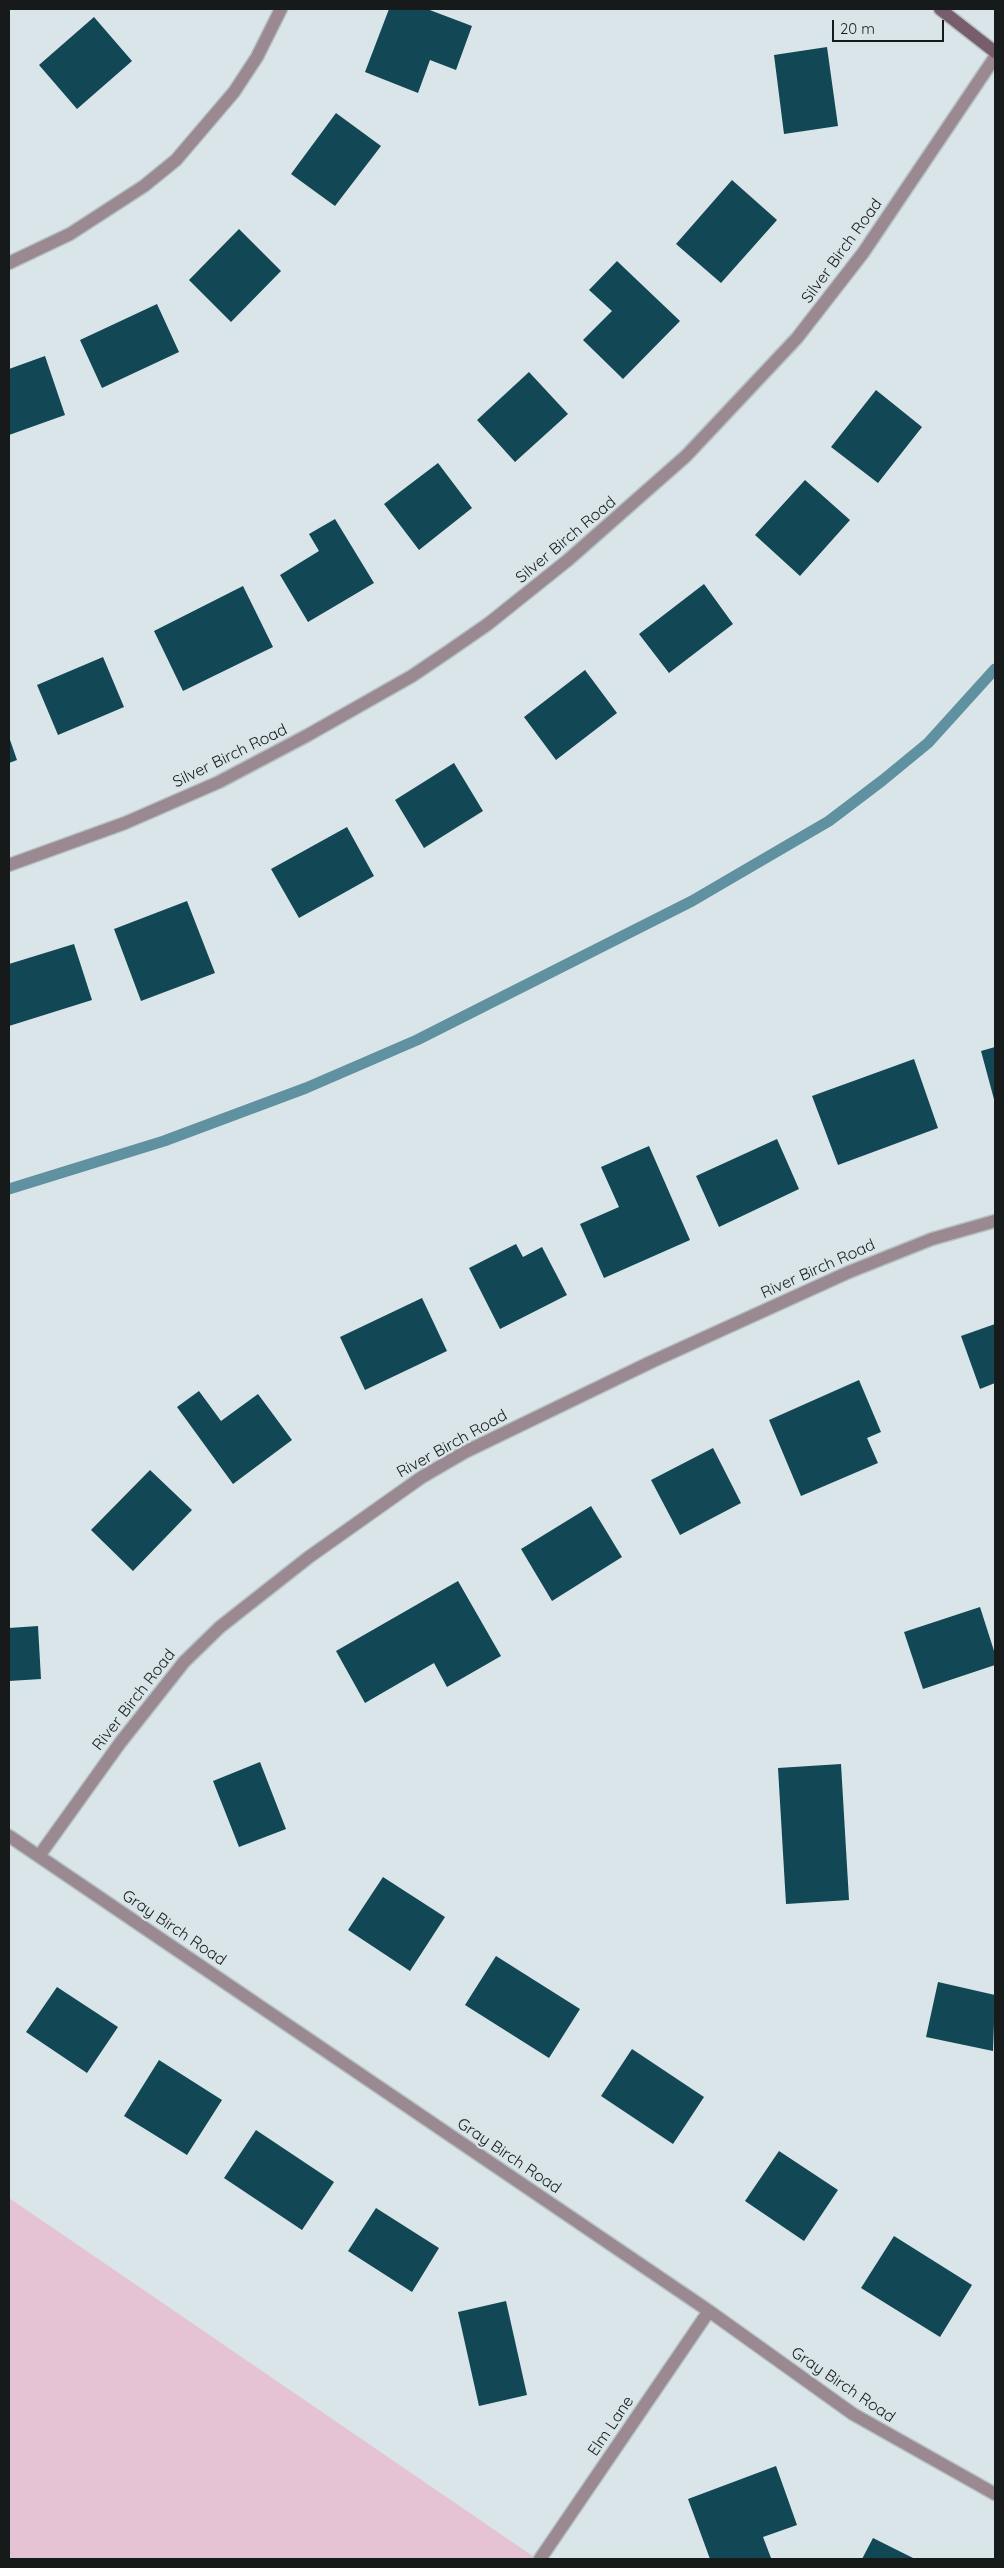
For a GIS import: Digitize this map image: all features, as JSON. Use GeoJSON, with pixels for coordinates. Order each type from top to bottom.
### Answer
{"type":"FeatureCollection","features":[{"type":"Feature","properties":{"kind":"street"},"geometry":{"type":"LineString","coordinates":[[9,263],[70,234],[144,186],[176,160],[234,92],[257,57],[281,9]]}},
{"type":"Feature","properties":{"kind":"street"},"geometry":{"type":"LineString","coordinates":[[940,9],[995,52]]}},
{"type":"Feature","properties":{"kind":"street","name":"Silver Birch Road"},"geometry":{"type":"LineString","coordinates":[[9,865],[125,823],[219,782],[300,739],[412,676],[495,618],[568,560],[686,456],[797,338],[863,252],[995,57]]}},
{"type":"Feature","properties":{"kind":"street","name":"River Birch Road"},"geometry":{"type":"LineString","coordinates":[[39,1856],[120,1743],[184,1662],[220,1627],[309,1557],[422,1477],[465,1452],[642,1366],[849,1272],[932,1239],[995,1221]]}},
{"type":"Feature","properties":{"kind":"street","name":"Gray Birch Road"},"geometry":{"type":"LineString","coordinates":[[9,1836],[709,2311],[853,2414],[995,2494]]}},
{"type":"Feature","properties":{"kind":"street","name":"Elm Lane"},"geometry":{"type":"LineString","coordinates":[[540,2559],[709,2311]]}},
{"type":"Feature","properties":{"kind":"shaded area"},"geometry":{"type":"Polygon","coordinates":[[[9,2198],[537,2559],[9,2559],[9,2198]]]}},
{"type":"Feature","properties":{"kind":"building"},"geometry":{"type":"Polygon","coordinates":[[[389,9],[427,9],[472,26],[456,70],[430,60],[418,93],[365,72],[389,9]]]}},
{"type":"Feature","properties":{"kind":"building"},"geometry":{"type":"Polygon","coordinates":[[[94,17],[132,61],[77,109],[39,65],[94,17]]]}},
{"type":"Feature","properties":{"kind":"building"},"geometry":{"type":"Polygon","coordinates":[[[827,47],[838,126],[784,134],[774,55],[827,47]]]}},
{"type":"Feature","properties":{"kind":"building"},"geometry":{"type":"Polygon","coordinates":[[[336,113],[381,146],[335,206],[291,174],[336,113]]]}},
{"type":"Feature","properties":{"kind":"building"},"geometry":{"type":"Polygon","coordinates":[[[732,180],[777,220],[721,283],[676,244],[732,180]]]}},
{"type":"Feature","properties":{"kind":"building"},"geometry":{"type":"Polygon","coordinates":[[[239,229],[281,271],[231,322],[189,280],[239,229]]]}},
{"type":"Feature","properties":{"kind":"building"},"geometry":{"type":"Polygon","coordinates":[[[617,261],[680,321],[623,379],[583,340],[612,311],[589,290],[617,261]]]}},
{"type":"Feature","properties":{"kind":"building"},"geometry":{"type":"Polygon","coordinates":[[[157,304],[179,352],[102,388],[80,340],[157,304]]]}},
{"type":"Feature","properties":{"kind":"building"},"geometry":{"type":"Polygon","coordinates":[[[45,356],[65,415],[9,435],[9,369],[45,356]]]}},
{"type":"Feature","properties":{"kind":"building"},"geometry":{"type":"Polygon","coordinates":[[[529,372],[568,414],[515,462],[477,420],[529,372]]]}},
{"type":"Feature","properties":{"kind":"building"},"geometry":{"type":"Polygon","coordinates":[[[876,390],[922,427],[878,483],[831,447],[876,390]]]}},
{"type":"Feature","properties":{"kind":"building"},"geometry":{"type":"Polygon","coordinates":[[[438,463],[472,508],[419,550],[384,504],[438,463]]]}},
{"type":"Feature","properties":{"kind":"building"},"geometry":{"type":"Polygon","coordinates":[[[805,480],[850,520],[800,576],[755,535],[805,480]]]}},
{"type":"Feature","properties":{"kind":"building"},"geometry":{"type":"Polygon","coordinates":[[[335,519],[374,583],[308,622],[280,575],[319,551],[309,534],[335,519]]]}},
{"type":"Feature","properties":{"kind":"building"},"geometry":{"type":"Polygon","coordinates":[[[704,584],[733,624],[669,673],[639,634],[704,584]]]}},
{"type":"Feature","properties":{"kind":"building"},"geometry":{"type":"Polygon","coordinates":[[[243,586],[273,647],[183,691],[154,631],[243,586]]]}},
{"type":"Feature","properties":{"kind":"building"},"geometry":{"type":"Polygon","coordinates":[[[103,657],[124,707],[58,735],[37,685],[103,657]]]}},
{"type":"Feature","properties":{"kind":"building"},"geometry":{"type":"Polygon","coordinates":[[[585,670],[617,713],[556,760],[524,717],[585,670]]]}},
{"type":"Feature","properties":{"kind":"building"},"geometry":{"type":"Polygon","coordinates":[[[9,737],[17,760],[9,763],[9,737]]]}},
{"type":"Feature","properties":{"kind":"building"},"geometry":{"type":"Polygon","coordinates":[[[454,763],[483,811],[424,848],[395,800],[454,763]]]}},
{"type":"Feature","properties":{"kind":"building"},"geometry":{"type":"Polygon","coordinates":[[[347,827],[374,876],[299,918],[271,869],[347,827]]]}},
{"type":"Feature","properties":{"kind":"building"},"geometry":{"type":"Polygon","coordinates":[[[187,901],[215,973],[141,1001],[114,929],[187,901]]]}},
{"type":"Feature","properties":{"kind":"building"},"geometry":{"type":"Polygon","coordinates":[[[74,944],[92,1000],[9,1026],[9,964],[74,944]]]}},
{"type":"Feature","properties":{"kind":"building"},"geometry":{"type":"Polygon","coordinates":[[[995,1047],[995,1103],[981,1051],[995,1047]]]}},
{"type":"Feature","properties":{"kind":"building"},"geometry":{"type":"Polygon","coordinates":[[[914,1059],[938,1128],[838,1165],[812,1096],[914,1059]]]}},
{"type":"Feature","properties":{"kind":"building"},"geometry":{"type":"Polygon","coordinates":[[[777,1139],[799,1189],[719,1227],[696,1176],[777,1139]]]}},
{"type":"Feature","properties":{"kind":"building"},"geometry":{"type":"Polygon","coordinates":[[[649,1146],[690,1240],[604,1278],[580,1224],[619,1207],[601,1167],[649,1146]]]}},
{"type":"Feature","properties":{"kind":"building"},"geometry":{"type":"Polygon","coordinates":[[[516,1244],[523,1257],[542,1247],[567,1295],[500,1329],[469,1268],[516,1244]]]}},
{"type":"Feature","properties":{"kind":"building"},"geometry":{"type":"Polygon","coordinates":[[[422,1298],[447,1351],[365,1390],[340,1337],[422,1298]]]}},
{"type":"Feature","properties":{"kind":"building"},"geometry":{"type":"Polygon","coordinates":[[[995,1324],[995,1383],[980,1389],[961,1336],[995,1324]]]}},
{"type":"Feature","properties":{"kind":"building"},"geometry":{"type":"Polygon","coordinates":[[[859,1380],[881,1432],[867,1438],[878,1463],[801,1496],[769,1420],[859,1380]]]}},
{"type":"Feature","properties":{"kind":"building"},"geometry":{"type":"Polygon","coordinates":[[[199,1391],[221,1421],[258,1394],[292,1440],[233,1484],[177,1407],[199,1391]]]}},
{"type":"Feature","properties":{"kind":"building"},"geometry":{"type":"Polygon","coordinates":[[[713,1448],[741,1503],[680,1535],[651,1480],[713,1448]]]}},
{"type":"Feature","properties":{"kind":"building"},"geometry":{"type":"Polygon","coordinates":[[[150,1470],[192,1510],[133,1571],[91,1530],[150,1470]]]}},
{"type":"Feature","properties":{"kind":"building"},"geometry":{"type":"Polygon","coordinates":[[[591,1506],[622,1557],[552,1601],[521,1549],[591,1506]]]}},
{"type":"Feature","properties":{"kind":"building"},"geometry":{"type":"Polygon","coordinates":[[[458,1581],[501,1656],[447,1687],[434,1663],[365,1703],[336,1651],[458,1581]]]}},
{"type":"Feature","properties":{"kind":"building"},"geometry":{"type":"Polygon","coordinates":[[[980,1607],[995,1654],[995,1665],[923,1689],[904,1632],[980,1607]]]}},
{"type":"Feature","properties":{"kind":"building"},"geometry":{"type":"Polygon","coordinates":[[[38,1626],[41,1679],[9,1681],[9,1628],[38,1626]]]}},
{"type":"Feature","properties":{"kind":"building"},"geometry":{"type":"Polygon","coordinates":[[[260,1762],[286,1829],[239,1847],[213,1781],[260,1762]]]}},
{"type":"Feature","properties":{"kind":"building"},"geometry":{"type":"Polygon","coordinates":[[[841,1764],[849,1900],[786,1904],[778,1768],[841,1764]]]}},
{"type":"Feature","properties":{"kind":"building"},"geometry":{"type":"Polygon","coordinates":[[[383,1877],[445,1917],[410,1971],[348,1930],[383,1877]]]}},
{"type":"Feature","properties":{"kind":"building"},"geometry":{"type":"Polygon","coordinates":[[[496,1956],[580,2009],[549,2058],[465,2005],[496,1956]]]}},
{"type":"Feature","properties":{"kind":"building"},"geometry":{"type":"Polygon","coordinates":[[[938,1982],[995,1995],[993,2051],[926,2037],[938,1982]]]}},
{"type":"Feature","properties":{"kind":"building"},"geometry":{"type":"Polygon","coordinates":[[[57,1987],[118,2027],[87,2073],[26,2032],[57,1987]]]}},
{"type":"Feature","properties":{"kind":"building"},"geometry":{"type":"Polygon","coordinates":[[[632,2049],[704,2097],[673,2144],[601,2096],[632,2049]]]}},
{"type":"Feature","properties":{"kind":"building"},"geometry":{"type":"Polygon","coordinates":[[[159,2060],[222,2100],[187,2155],[124,2116],[159,2060]]]}},
{"type":"Feature","properties":{"kind":"building"},"geometry":{"type":"Polygon","coordinates":[[[256,2130],[334,2182],[302,2230],[224,2178],[256,2130]]]}},
{"type":"Feature","properties":{"kind":"building"},"geometry":{"type":"Polygon","coordinates":[[[779,2151],[838,2190],[804,2241],[745,2201],[779,2151]]]}},
{"type":"Feature","properties":{"kind":"building"},"geometry":{"type":"Polygon","coordinates":[[[376,2208],[439,2248],[412,2292],[348,2251],[376,2208]]]}},
{"type":"Feature","properties":{"kind":"building"},"geometry":{"type":"Polygon","coordinates":[[[894,2236],[972,2285],[940,2337],[861,2288],[894,2236]]]}},
{"type":"Feature","properties":{"kind":"building"},"geometry":{"type":"Polygon","coordinates":[[[506,2301],[527,2395],[479,2406],[458,2312],[506,2301]]]}},
{"type":"Feature","properties":{"kind":"building"},"geometry":{"type":"Polygon","coordinates":[[[776,2466],[797,2525],[763,2537],[771,2558],[710,2559],[688,2499],[776,2466]]]}},
{"type":"Feature","properties":{"kind":"building"},"geometry":{"type":"Polygon","coordinates":[[[873,2538],[915,2559],[862,2559],[873,2538]]]}},
{"type":"Feature","properties":{"kind":"waterway"},"geometry":{"type":"LineString","coordinates":[[9,1189],[164,1141],[306,1088],[417,1040],[692,901],[829,821],[883,780],[928,743],[995,669]]}}]}
